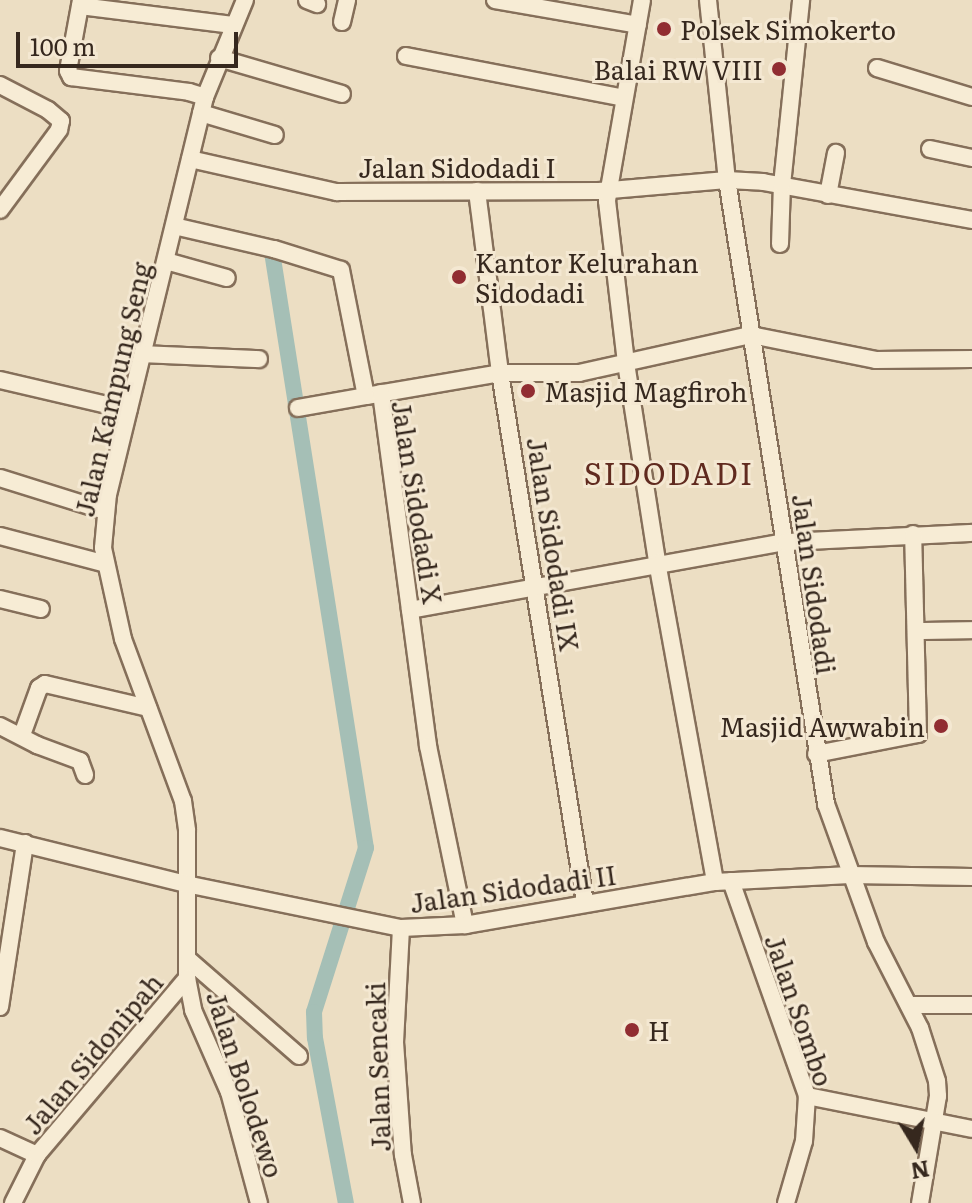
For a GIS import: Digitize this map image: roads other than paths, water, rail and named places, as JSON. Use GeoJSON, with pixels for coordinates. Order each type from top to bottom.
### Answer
{"type":"FeatureCollection","features":[{"type":"Feature","properties":{"kind":"street","name":"Jalan Kampung Seng"},"geometry":{"type":"LineString","coordinates":[[186,884],[187,831],[183,801],[123,639],[103,563],[105,511],[203,105],[219,58],[245,0]]}},
{"type":"Feature","properties":{"kind":"street"},"geometry":{"type":"LineString","coordinates":[[342,22],[347,0]]}},
{"type":"Feature","properties":{"kind":"street"},"geometry":{"type":"LineString","coordinates":[[495,0],[638,25]]}},
{"type":"Feature","properties":{"kind":"street","name":"Jalan Sombo"},"geometry":{"type":"LineString","coordinates":[[642,0],[609,191],[626,363],[657,562],[723,882],[807,1096],[804,1141],[786,1203]]}},
{"type":"Feature","properties":{"kind":"street","name":"Jalan Sidodadi"},"geometry":{"type":"LineString","coordinates":[[708,0],[727,180],[826,804],[876,942],[909,1005],[933,1061],[938,1096],[920,1203]]}},
{"type":"Feature","properties":{"kind":"street"},"geometry":{"type":"LineString","coordinates":[[780,244],[782,185],[801,0]]}},
{"type":"Feature","properties":{"kind":"street"},"geometry":{"type":"LineString","coordinates":[[233,25],[80,3],[68,71],[73,78],[189,92],[203,105],[275,135]]}},
{"type":"Feature","properties":{"kind":"street"},"geometry":{"type":"LineString","coordinates":[[406,56],[624,98]]}},
{"type":"Feature","properties":{"kind":"street"},"geometry":{"type":"LineString","coordinates":[[219,58],[342,94]]}},
{"type":"Feature","properties":{"kind":"street"},"geometry":{"type":"LineString","coordinates":[[877,68],[972,97]]}},
{"type":"Feature","properties":{"kind":"street"},"geometry":{"type":"LineString","coordinates":[[0,85],[57,115],[61,121],[59,130],[0,210]]}},
{"type":"Feature","properties":{"kind":"street"},"geometry":{"type":"LineString","coordinates":[[930,149],[972,158]]}},
{"type":"Feature","properties":{"kind":"street"},"geometry":{"type":"LineString","coordinates":[[828,195],[836,153]]}},
{"type":"Feature","properties":{"kind":"street","name":"Jalan Sidodadi I"},"geometry":{"type":"LineString","coordinates":[[190,159],[337,192],[609,191],[727,180],[782,185],[972,220]]}},
{"type":"Feature","properties":{"kind":"street","name":"Jalan Sidodadi IX"},"geometry":{"type":"LineString","coordinates":[[477,191],[500,373],[585,903]]}},
{"type":"Feature","properties":{"kind":"street","name":"Jalan Sidodadi X"},"geometry":{"type":"LineString","coordinates":[[174,226],[339,269],[373,394],[410,610],[428,746],[465,925]]}},
{"type":"Feature","properties":{"kind":"street"},"geometry":{"type":"LineString","coordinates":[[166,261],[227,278]]}},
{"type":"Feature","properties":{"kind":"street"},"geometry":{"type":"LineString","coordinates":[[298,408],[500,373],[562,375],[751,335],[876,360],[972,359]]}},
{"type":"Feature","properties":{"kind":"street"},"geometry":{"type":"LineString","coordinates":[[143,354],[259,359]]}},
{"type":"Feature","properties":{"kind":"street"},"geometry":{"type":"LineString","coordinates":[[0,380],[129,410]]}},
{"type":"Feature","properties":{"kind":"street"},"geometry":{"type":"LineString","coordinates":[[0,478],[105,511]]}},
{"type":"Feature","properties":{"kind":"street"},"geometry":{"type":"LineString","coordinates":[[410,610],[537,589],[657,562],[786,542],[972,533]]}},
{"type":"Feature","properties":{"kind":"street"},"geometry":{"type":"LineString","coordinates":[[816,754],[918,734],[913,534]]}},
{"type":"Feature","properties":{"kind":"street"},"geometry":{"type":"LineString","coordinates":[[0,536],[103,563]]}},
{"type":"Feature","properties":{"kind":"street"},"geometry":{"type":"LineString","coordinates":[[0,599],[41,609]]}},
{"type":"Feature","properties":{"kind":"street"},"geometry":{"type":"LineString","coordinates":[[917,631],[972,630]]}},
{"type":"Feature","properties":{"kind":"street"},"geometry":{"type":"LineString","coordinates":[[22,735],[39,688],[45,684],[148,708]]}},
{"type":"Feature","properties":{"kind":"street"},"geometry":{"type":"LineString","coordinates":[[0,726],[37,745],[80,761],[85,775]]}},
{"type":"Feature","properties":{"kind":"street","name":"Jalan Sidodadi II"},"geometry":{"type":"LineString","coordinates":[[0,838],[186,884],[335,917],[401,928],[465,925],[723,882],[850,875],[972,877]]}},
{"type":"Feature","properties":{"kind":"street"},"geometry":{"type":"LineString","coordinates":[[0,1007],[25,843]]}},
{"type":"Feature","properties":{"kind":"street","name":"Jalan Bolodewo"},"geometry":{"type":"LineString","coordinates":[[186,884],[187,978],[193,1010],[229,1092],[259,1203]]}},
{"type":"Feature","properties":{"kind":"street","name":"Jalan Sencaki"},"geometry":{"type":"LineString","coordinates":[[401,928],[396,1068],[403,1155],[412,1203]]}},
{"type":"Feature","properties":{"kind":"street"},"geometry":{"type":"LineString","coordinates":[[189,960],[299,1056]]}},
{"type":"Feature","properties":{"kind":"street","name":"Jalan Sidonipah"},"geometry":{"type":"LineString","coordinates":[[13,1203],[37,1155],[97,1080],[187,978]]}},
{"type":"Feature","properties":{"kind":"street"},"geometry":{"type":"LineString","coordinates":[[909,1005],[972,1005]]}},
{"type":"Feature","properties":{"kind":"street"},"geometry":{"type":"LineString","coordinates":[[807,1096],[972,1129]]}},
{"type":"Feature","properties":{"kind":"street"},"geometry":{"type":"LineString","coordinates":[[0,1138],[37,1155]]}},
{"type":"Feature","properties":{"kind":"waterway"},"geometry":{"type":"LineString","coordinates":[[272,252],[366,848],[314,1012],[315,1038],[346,1203]]}},
{"type":"Feature","properties":{"kind":"place","name":"Polsek Simokerto"},"geometry":{"type":"Point","coordinates":[664,29]}},
{"type":"Feature","properties":{"kind":"place","name":"Balai RW VIII"},"geometry":{"type":"Point","coordinates":[779,69]}},
{"type":"Feature","properties":{"kind":"place","name":"Kantor Kelurahan Sidodadi"},"geometry":{"type":"Point","coordinates":[459,277]}},
{"type":"Feature","properties":{"kind":"place","name":"Masjid Magfiroh"},"geometry":{"type":"Point","coordinates":[528,391]}},
{"type":"Feature","properties":{"kind":"place","name":"Masjid Awwabin"},"geometry":{"type":"Point","coordinates":[941,726]}},
{"type":"Feature","properties":{"kind":"place","name":"H"},"geometry":{"type":"Point","coordinates":[632,1030]}},
{"type":"Feature","properties":{"kind":"district","name":"SIDODADI"},"geometry":{"type":"Point","coordinates":[669,472]}}]}
